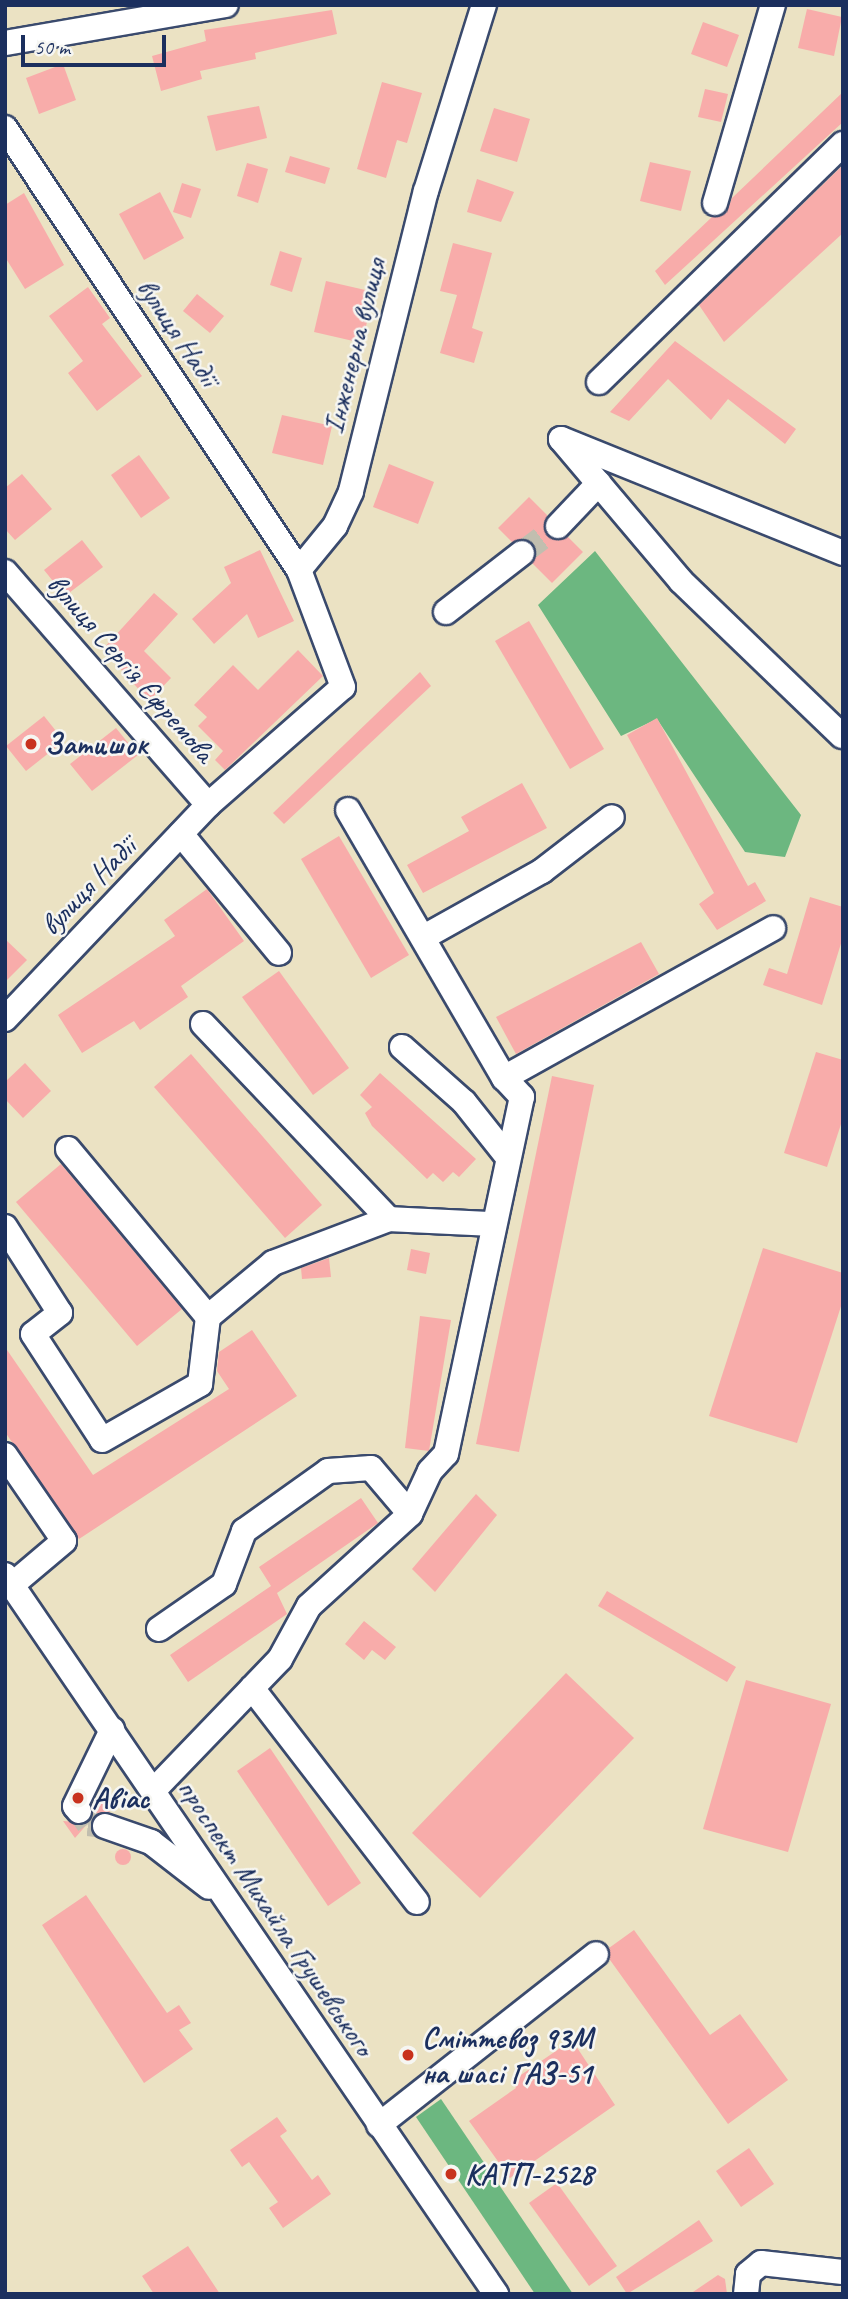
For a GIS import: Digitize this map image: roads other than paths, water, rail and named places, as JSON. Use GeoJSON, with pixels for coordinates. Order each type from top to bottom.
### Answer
{"type":"FeatureCollection","features":[{"type":"Feature","properties":{"kind":"street"},"geometry":{"type":"LineString","coordinates":[[5,43],[226,5]]}},
{"type":"Feature","properties":{"kind":"street","name":"Інженерна вулиця"},"geometry":{"type":"LineString","coordinates":[[299,570],[335,526],[351,492],[426,191],[484,5]]}},
{"type":"Feature","properties":{"kind":"street"},"geometry":{"type":"LineString","coordinates":[[715,203],[773,5]]}},
{"type":"Feature","properties":{"kind":"street","name":"вулиця Надії"},"geometry":{"type":"LineString","coordinates":[[5,128],[299,570],[343,687],[208,805],[6,1015]]}},
{"type":"Feature","properties":{"kind":"street"},"geometry":{"type":"LineString","coordinates":[[599,382],[843,144]]}},
{"type":"Feature","properties":{"kind":"street"},"geometry":{"type":"LineString","coordinates":[[843,553],[561,439],[681,581],[843,736]]}},
{"type":"Feature","properties":{"kind":"street"},"geometry":{"type":"LineString","coordinates":[[558,526],[599,483]]}},
{"type":"Feature","properties":{"kind":"street"},"geometry":{"type":"LineString","coordinates":[[446,612],[522,552]]}},
{"type":"Feature","properties":{"kind":"street","name":"вулиця Сергія Єфремова"},"geometry":{"type":"LineString","coordinates":[[5,572],[208,805]]}},
{"type":"Feature","properties":{"kind":"street"},"geometry":{"type":"LineString","coordinates":[[153,1791],[280,1659],[309,1606],[411,1514],[430,1471],[446,1454],[506,1155],[522,1097],[505,1078],[348,810]]}},
{"type":"Feature","properties":{"kind":"street"},"geometry":{"type":"LineString","coordinates":[[424,937],[542,871],[612,817]]}},
{"type":"Feature","properties":{"kind":"street"},"geometry":{"type":"LineString","coordinates":[[181,834],[279,953]]}},
{"type":"Feature","properties":{"kind":"street"},"geometry":{"type":"LineString","coordinates":[[505,1078],[774,928]]}},
{"type":"Feature","properties":{"kind":"street"},"geometry":{"type":"LineString","coordinates":[[203,1024],[389,1219]]}},
{"type":"Feature","properties":{"kind":"street"},"geometry":{"type":"LineString","coordinates":[[402,1047],[464,1101],[506,1155]]}},
{"type":"Feature","properties":{"kind":"street"},"geometry":{"type":"LineString","coordinates":[[68,1149],[208,1317]]}},
{"type":"Feature","properties":{"kind":"street"},"geometry":{"type":"LineString","coordinates":[[5,1227],[60,1313],[33,1334],[102,1440],[200,1384],[208,1317],[273,1264],[389,1219],[492,1224]]}},
{"type":"Feature","properties":{"kind":"street"},"geometry":{"type":"LineString","coordinates":[[5,1455],[64,1541],[8,1580]]}},
{"type":"Feature","properties":{"kind":"street"},"geometry":{"type":"LineString","coordinates":[[159,1629],[224,1584],[244,1531],[328,1471],[372,1468],[411,1514]]}},
{"type":"Feature","properties":{"kind":"street","name":"проспект Михайла Грушевського"},"geometry":{"type":"LineString","coordinates":[[8,1580],[112,1730],[222,1897],[496,2294]]}},
{"type":"Feature","properties":{"kind":"street"},"geometry":{"type":"LineString","coordinates":[[252,1688],[417,1902]]}},
{"type":"Feature","properties":{"kind":"street"},"geometry":{"type":"LineString","coordinates":[[79,1811],[75,1806],[112,1730]]}},
{"type":"Feature","properties":{"kind":"street"},"geometry":{"type":"LineString","coordinates":[[105,1826],[151,1842],[222,1897]]}},
{"type":"Feature","properties":{"kind":"street"},"geometry":{"type":"LineString","coordinates":[[379,2125],[596,1954]]}},
{"type":"Feature","properties":{"kind":"street"},"geometry":{"type":"LineString","coordinates":[[746,2294],[748,2274],[761,2263],[843,2272]]}},
{"type":"Feature","properties":{"kind":"tunnel"},"geometry":{"type":"LineString","coordinates":[[522,553],[558,526]]}},
{"type":"Feature","properties":{"kind":"tunnel"},"geometry":{"type":"LineString","coordinates":[[79,1811],[88,1824],[105,1826]]}},
{"type":"Feature","properties":{"kind":"place","name":"Затишок"},"geometry":{"type":"Point","coordinates":[31,744]}},
{"type":"Feature","properties":{"kind":"place","name":"Авіас"},"geometry":{"type":"Point","coordinates":[78,1798]}},
{"type":"Feature","properties":{"kind":"place","name":"Сміттєвоз 93М на шасі ГАЗ-51"},"geometry":{"type":"Point","coordinates":[408,2055]}},
{"type":"Feature","properties":{"kind":"place","name":"КАТП-2528"},"geometry":{"type":"Point","coordinates":[451,2174]}}]}
